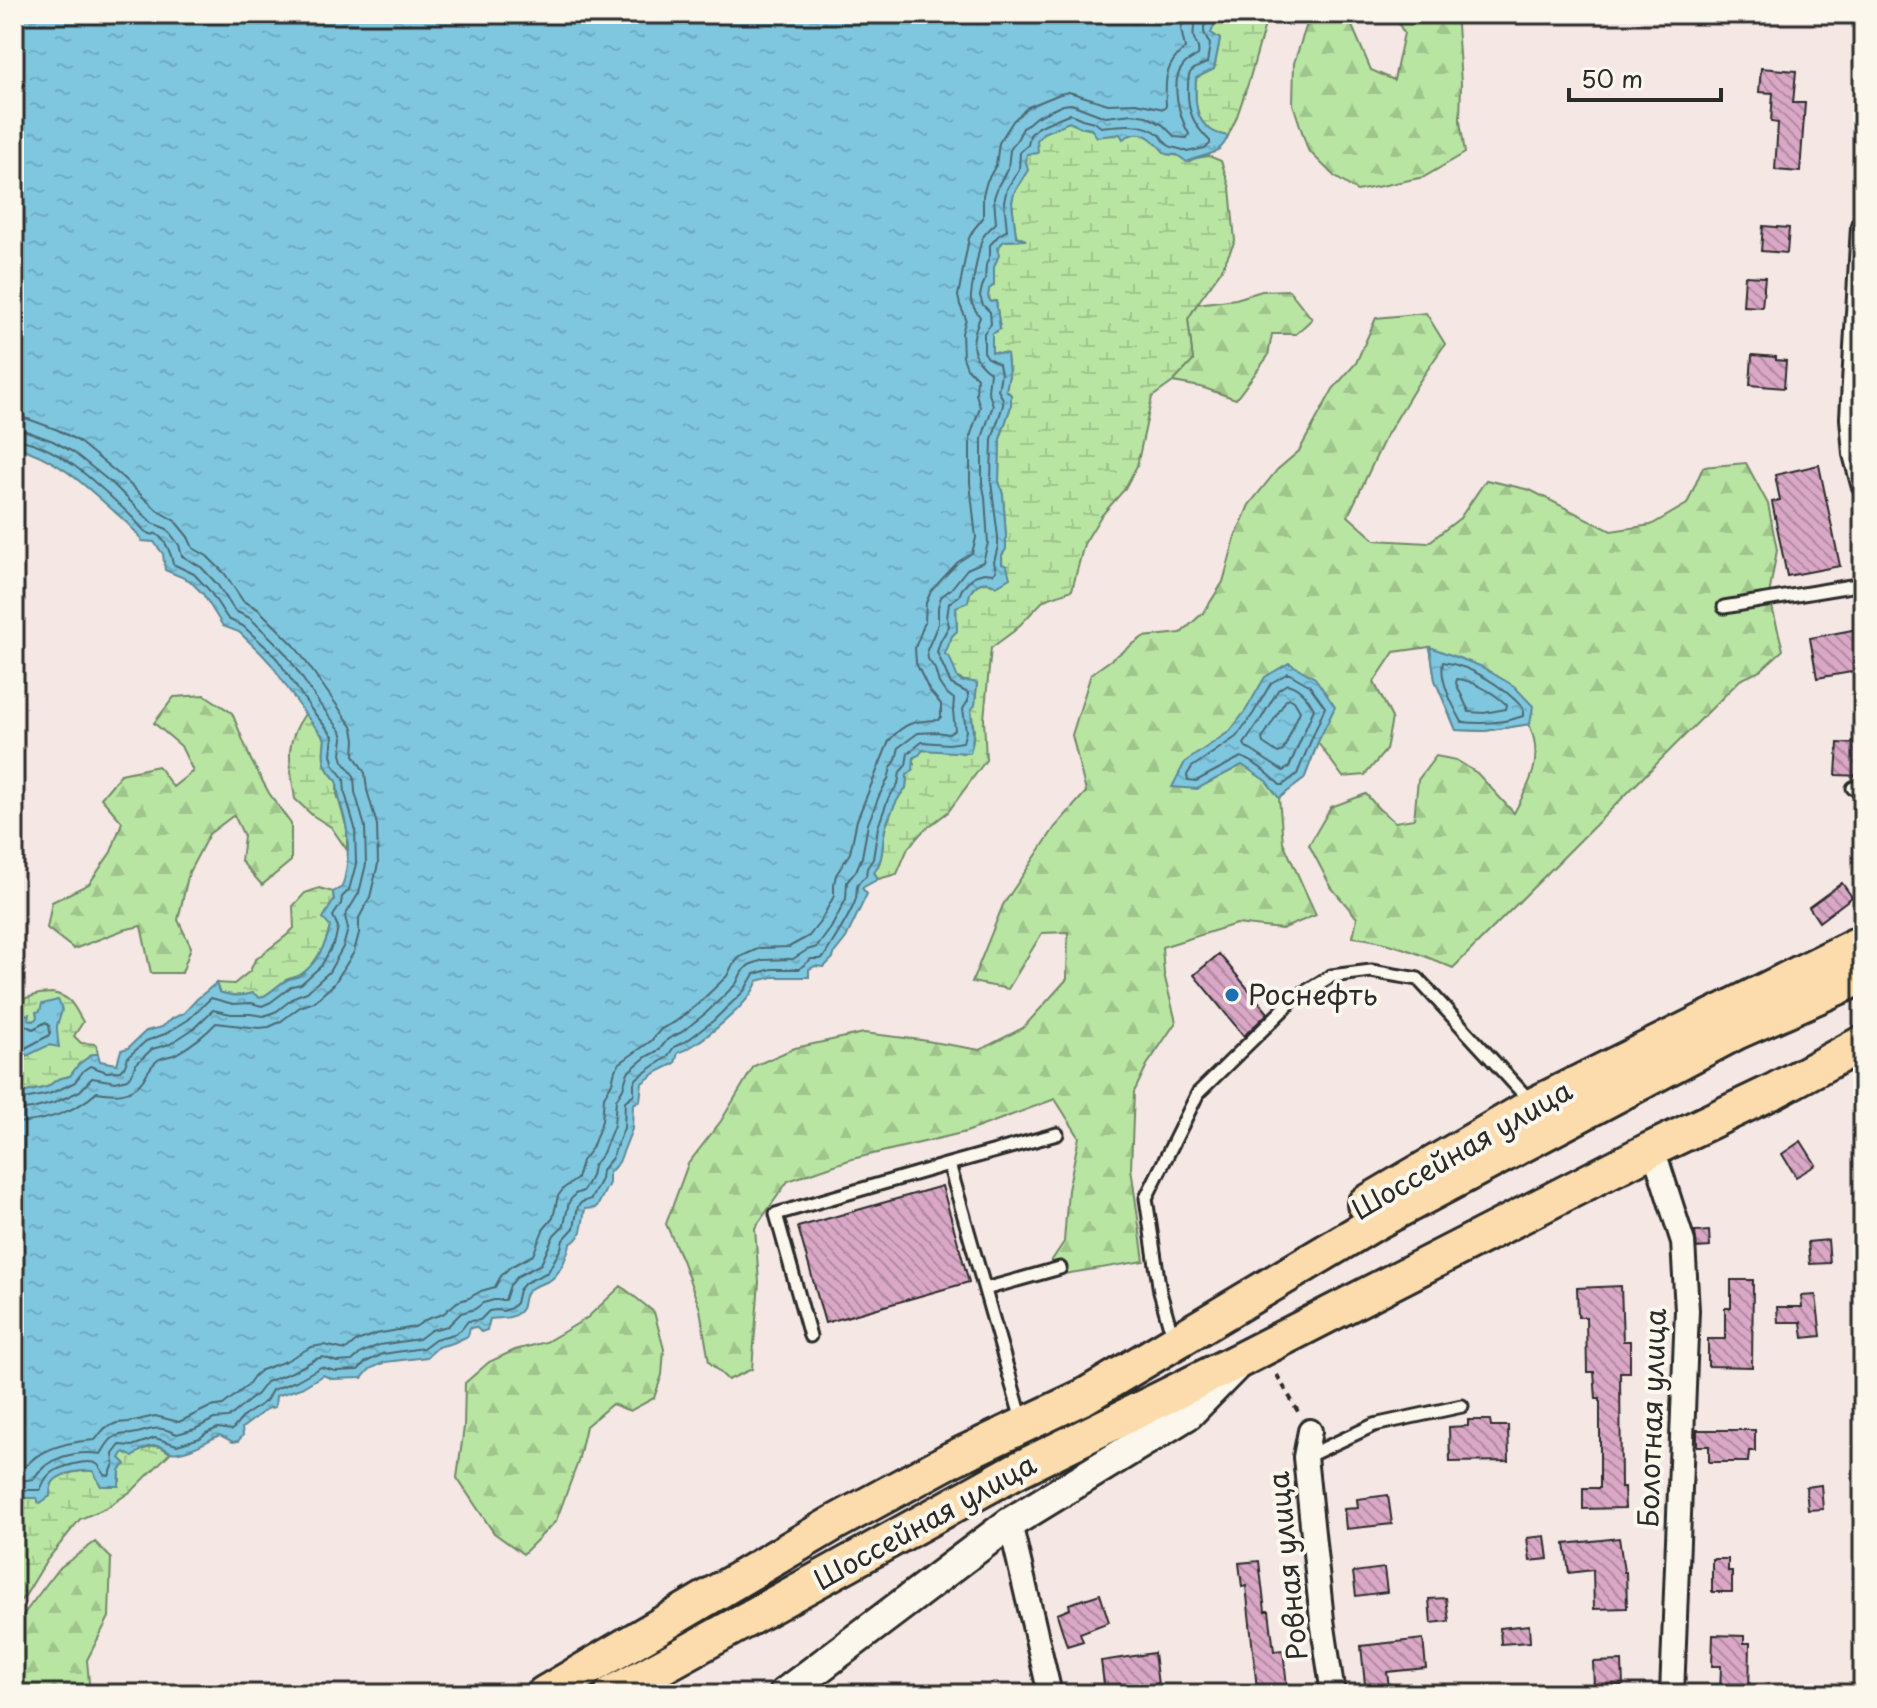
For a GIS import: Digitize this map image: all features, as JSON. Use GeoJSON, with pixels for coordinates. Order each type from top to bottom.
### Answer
{"type":"FeatureCollection","features":[{"type":"Feature","properties":{"kind":"main road","name":"Шоссейная улица"},"geometry":{"type":"LineString","coordinates":[[1085,1396],[1126,1354],[1169,1324],[1403,1181],[1534,1105],[1863,942]]}},
{"type":"Feature","properties":{"kind":"main road","name":"Шоссейная улица"},"geometry":{"type":"LineString","coordinates":[[544,1694],[834,1523],[952,1459],[1085,1396],[1376,1222],[1736,1032],[1863,976]]}},
{"type":"Feature","properties":{"kind":"main road","name":"Шоссейная улица"},"geometry":{"type":"LineString","coordinates":[[612,1694],[1017,1470],[1242,1359],[1650,1150],[1774,1091],[1863,1043]]}},
{"type":"Feature","properties":{"kind":"main road","name":"Шоссейная улица"},"geometry":{"type":"LineString","coordinates":[[784,1694],[1010,1523],[1188,1414],[1242,1359]]}},
{"type":"Feature","properties":{"kind":"street"},"geometry":{"type":"LineString","coordinates":[[1863,226],[1852,418],[1855,454],[1863,484]]}},
{"type":"Feature","properties":{"kind":"street","name":"Болотная улица"},"geometry":{"type":"LineString","coordinates":[[1650,1150],[1659,1167],[1683,1242],[1687,1310],[1672,1694]]}},
{"type":"Feature","properties":{"kind":"street","name":"Ровная улица"},"geometry":{"type":"LineString","coordinates":[[1310,1431],[1305,1457],[1333,1694]]}},
{"type":"Feature","properties":{"kind":"street"},"geometry":{"type":"LineString","coordinates":[[1010,1523],[1050,1694]]}},
{"type":"Feature","properties":{"kind":"lane"},"geometry":{"type":"LineString","coordinates":[[1724,607],[1863,584]]}},
{"type":"Feature","properties":{"kind":"lane"},"geometry":{"type":"LineString","coordinates":[[1169,1324],[1160,1292],[1146,1198],[1198,1093],[1295,998],[1331,976],[1371,971],[1418,979],[1534,1105]]}},
{"type":"Feature","properties":{"kind":"lane"},"geometry":{"type":"LineString","coordinates":[[810,1336],[776,1214],[1057,1134]]}},
{"type":"Feature","properties":{"kind":"lane"},"geometry":{"type":"LineString","coordinates":[[949,1164],[1024,1425]]}},
{"type":"Feature","properties":{"kind":"lane"},"geometry":{"type":"LineString","coordinates":[[985,1289],[1060,1268]]}},
{"type":"Feature","properties":{"kind":"lane"},"geometry":{"type":"LineString","coordinates":[[1305,1457],[1374,1425],[1462,1406]]}},
{"type":"Feature","properties":{"kind":"path"},"geometry":{"type":"LineString","coordinates":[[1277,1375],[1288,1394]]}},
{"type":"Feature","properties":{"kind":"green space"},"geometry":{"type":"Polygon","coordinates":[[[1242,14],[1268,14],[1249,81],[1228,136],[1209,129],[1203,123],[1197,107],[1196,77],[1214,69],[1220,39],[1211,33],[1215,23],[1242,14]]]}},
{"type":"Feature","properties":{"kind":"green space"},"geometry":{"type":"Polygon","coordinates":[[[1317,14],[1347,14],[1371,70],[1394,80],[1404,33],[1393,14],[1445,14],[1457,25],[1460,121],[1465,153],[1424,177],[1357,191],[1334,176],[1308,150],[1293,104],[1294,63],[1307,24],[1317,14]]]}},
{"type":"Feature","properties":{"kind":"green space"},"geometry":{"type":"Polygon","coordinates":[[[1069,122],[1110,134],[1141,133],[1153,139],[1166,154],[1196,158],[1209,156],[1221,161],[1230,188],[1235,241],[1221,271],[1188,319],[1193,361],[1173,382],[1152,397],[1137,466],[1124,490],[1101,516],[1084,544],[1072,590],[1044,600],[1014,631],[991,648],[984,719],[986,760],[948,812],[923,831],[908,848],[897,874],[878,879],[874,872],[881,859],[885,830],[906,788],[914,756],[923,750],[962,753],[972,746],[974,731],[971,709],[975,705],[977,683],[958,678],[944,654],[957,630],[956,607],[977,585],[988,583],[996,586],[1003,581],[1002,555],[1006,549],[1006,536],[999,481],[1000,439],[1011,406],[1011,395],[1006,390],[1009,375],[1007,354],[992,352],[992,334],[1000,329],[996,301],[991,302],[988,297],[989,289],[994,285],[994,262],[1000,245],[1004,241],[1023,240],[1016,236],[1012,202],[1024,178],[1027,154],[1037,153],[1036,140],[1043,133],[1069,122]]]}},
{"type":"Feature","properties":{"kind":"green space"},"geometry":{"type":"Polygon","coordinates":[[[1289,290],[1312,319],[1296,334],[1272,334],[1268,356],[1236,399],[1201,387],[1173,382],[1193,361],[1188,319],[1197,304],[1236,299],[1262,291],[1289,290]]]}},
{"type":"Feature","properties":{"kind":"green space"},"geometry":{"type":"Polygon","coordinates":[[[1426,313],[1445,344],[1385,438],[1348,516],[1375,540],[1428,543],[1460,518],[1486,480],[1530,490],[1611,531],[1651,525],[1687,504],[1703,467],[1746,463],[1768,504],[1777,550],[1769,595],[1783,650],[1760,671],[1740,680],[1453,968],[1392,945],[1353,937],[1357,918],[1331,887],[1309,845],[1331,807],[1366,794],[1395,822],[1414,819],[1418,780],[1436,756],[1456,760],[1477,773],[1514,813],[1534,770],[1533,736],[1529,724],[1485,731],[1456,730],[1435,680],[1430,647],[1394,652],[1374,682],[1392,718],[1386,750],[1365,775],[1343,777],[1318,743],[1304,779],[1279,798],[1283,842],[1316,915],[1282,929],[1236,924],[1162,947],[1164,974],[1176,1022],[1147,1065],[1134,1092],[1131,1168],[1144,1261],[1040,1278],[1064,1242],[1068,1190],[1079,1137],[1055,1099],[966,1132],[852,1159],[788,1181],[755,1228],[759,1282],[752,1369],[728,1380],[709,1362],[700,1309],[666,1224],[688,1164],[721,1121],[754,1066],[795,1048],[864,1033],[980,1050],[1023,1028],[1067,979],[1068,932],[1042,933],[1008,989],[972,982],[1003,905],[1055,827],[1086,792],[1072,735],[1091,674],[1143,637],[1181,633],[1204,612],[1223,582],[1235,538],[1249,505],[1277,470],[1299,451],[1333,389],[1356,363],[1376,318],[1426,313]]]}},
{"type":"Feature","properties":{"kind":"green space"},"geometry":{"type":"Polygon","coordinates":[[[205,695],[232,713],[251,760],[291,824],[291,861],[262,885],[241,861],[244,836],[234,815],[209,834],[189,872],[178,920],[191,947],[182,973],[151,973],[141,926],[74,949],[47,928],[52,902],[89,884],[111,852],[122,822],[101,798],[121,774],[158,766],[173,787],[193,771],[181,746],[154,723],[174,697],[205,695]]]}},
{"type":"Feature","properties":{"kind":"green space"},"geometry":{"type":"Polygon","coordinates":[[[305,714],[325,739],[325,762],[337,781],[337,794],[347,829],[347,850],[331,827],[295,799],[290,764],[291,745],[305,714]]]}},
{"type":"Feature","properties":{"kind":"green space"},"geometry":{"type":"Polygon","coordinates":[[[319,888],[333,892],[332,914],[321,951],[307,970],[286,980],[260,999],[253,993],[236,996],[219,992],[216,983],[234,984],[250,971],[255,960],[294,928],[293,906],[305,893],[319,888]]]}},
{"type":"Feature","properties":{"kind":"green space"},"geometry":{"type":"Polygon","coordinates":[[[52,993],[71,1003],[83,1022],[74,1036],[81,1043],[96,1044],[98,1054],[79,1064],[70,1076],[58,1079],[47,1087],[14,1095],[14,1002],[52,993]]]}},
{"type":"Feature","properties":{"kind":"green space"},"geometry":{"type":"Polygon","coordinates":[[[621,1286],[654,1312],[664,1349],[662,1375],[654,1398],[630,1411],[612,1404],[586,1426],[578,1462],[556,1521],[523,1554],[494,1533],[457,1478],[464,1427],[465,1383],[489,1362],[515,1350],[546,1342],[587,1318],[621,1286]]]}},
{"type":"Feature","properties":{"kind":"green space"},"geometry":{"type":"Polygon","coordinates":[[[155,1446],[170,1453],[133,1490],[106,1508],[80,1519],[47,1560],[25,1596],[14,1606],[14,1510],[19,1506],[20,1498],[37,1498],[39,1503],[50,1496],[53,1482],[66,1474],[93,1471],[101,1486],[120,1481],[123,1452],[155,1446]]]}},
{"type":"Feature","properties":{"kind":"green space"},"geometry":{"type":"Polygon","coordinates":[[[95,1542],[111,1558],[109,1617],[87,1660],[90,1694],[14,1694],[14,1627],[58,1569],[95,1542]]]}},
{"type":"Feature","properties":{"kind":"water"},"geometry":{"type":"Polygon","coordinates":[[[14,14],[1242,14],[1215,23],[1211,33],[1220,39],[1214,69],[1196,78],[1197,107],[1203,123],[1209,129],[1228,136],[1216,152],[1187,162],[1177,155],[1166,154],[1152,139],[1142,134],[1123,139],[1120,134],[1097,137],[1091,129],[1069,122],[1043,133],[1037,140],[1038,153],[1027,154],[1028,170],[1012,202],[1016,236],[1026,240],[1004,241],[997,248],[999,255],[994,267],[994,285],[989,289],[988,297],[991,302],[996,301],[1000,329],[992,334],[992,352],[1007,354],[1009,375],[1006,390],[1011,395],[1011,406],[1000,439],[999,481],[1006,536],[1002,564],[1007,566],[1010,578],[996,586],[986,582],[977,585],[968,602],[956,607],[957,631],[945,654],[950,658],[958,679],[977,683],[975,705],[971,710],[972,747],[970,753],[923,750],[914,757],[906,788],[885,830],[881,859],[874,872],[878,879],[862,888],[867,894],[833,958],[824,967],[809,969],[809,977],[773,977],[757,981],[746,1000],[724,1022],[678,1053],[675,1063],[642,1083],[640,1101],[633,1104],[632,1129],[619,1162],[609,1173],[609,1183],[598,1205],[585,1209],[580,1234],[570,1244],[556,1275],[528,1291],[522,1308],[515,1315],[490,1319],[487,1330],[481,1332],[476,1327],[470,1328],[468,1336],[438,1347],[427,1357],[385,1362],[370,1369],[362,1378],[332,1379],[323,1375],[301,1388],[276,1396],[275,1407],[267,1409],[242,1428],[243,1435],[238,1441],[233,1442],[220,1435],[179,1452],[154,1446],[133,1457],[124,1452],[120,1458],[126,1464],[120,1470],[119,1486],[101,1486],[93,1471],[72,1472],[56,1479],[51,1485],[50,1496],[39,1504],[37,1498],[21,1498],[14,1510],[14,1095],[47,1087],[58,1079],[70,1076],[79,1064],[93,1054],[98,1054],[100,1061],[117,1064],[121,1050],[128,1048],[146,1031],[162,1027],[184,1013],[216,983],[219,992],[236,996],[253,993],[260,998],[305,972],[323,948],[328,934],[330,927],[323,918],[334,900],[333,892],[342,887],[348,845],[337,781],[325,762],[325,739],[272,665],[239,632],[223,626],[203,594],[189,580],[165,570],[163,554],[154,542],[142,541],[126,522],[69,473],[44,457],[14,446],[14,14]]]}},
{"type":"Feature","properties":{"kind":"water"},"geometry":{"type":"Polygon","coordinates":[[[1430,647],[1480,666],[1514,686],[1533,706],[1530,724],[1485,731],[1456,730],[1435,680],[1430,647]]]}},
{"type":"Feature","properties":{"kind":"water"},"geometry":{"type":"Polygon","coordinates":[[[1289,663],[1315,678],[1335,707],[1304,779],[1279,798],[1266,781],[1242,765],[1197,789],[1172,787],[1185,762],[1230,731],[1265,677],[1289,663]]]}},
{"type":"Feature","properties":{"kind":"water"},"geometry":{"type":"Polygon","coordinates":[[[58,1000],[62,1011],[57,1026],[59,1047],[49,1045],[14,1062],[14,1017],[29,1014],[28,1019],[34,1021],[42,1004],[58,1000]]]}},
{"type":"Feature","properties":{"kind":"building"},"geometry":{"type":"Polygon","coordinates":[[[1761,68],[1796,71],[1793,103],[1805,103],[1800,172],[1775,170],[1778,123],[1771,122],[1773,93],[1759,92],[1761,68]]]}},
{"type":"Feature","properties":{"kind":"building"},"geometry":{"type":"Polygon","coordinates":[[[1763,226],[1789,228],[1787,253],[1761,251],[1763,226]]]}},
{"type":"Feature","properties":{"kind":"building"},"geometry":{"type":"Polygon","coordinates":[[[1745,276],[1765,277],[1762,307],[1743,306],[1745,276]]]}},
{"type":"Feature","properties":{"kind":"building"},"geometry":{"type":"Polygon","coordinates":[[[1752,355],[1786,361],[1784,388],[1750,385],[1752,355]]]}},
{"type":"Feature","properties":{"kind":"building"},"geometry":{"type":"Polygon","coordinates":[[[1819,465],[1840,566],[1787,576],[1772,502],[1780,500],[1775,475],[1819,465]]]}},
{"type":"Feature","properties":{"kind":"building"},"geometry":{"type":"Polygon","coordinates":[[[1863,628],[1863,670],[1817,678],[1810,638],[1863,628]]]}},
{"type":"Feature","properties":{"kind":"building"},"geometry":{"type":"Polygon","coordinates":[[[1838,743],[1863,744],[1863,776],[1836,775],[1838,743]]]}},
{"type":"Feature","properties":{"kind":"building"},"geometry":{"type":"Polygon","coordinates":[[[1842,883],[1852,897],[1819,922],[1809,907],[1842,883]]]}},
{"type":"Feature","properties":{"kind":"building","name":"Роснефть"},"geometry":{"type":"Polygon","coordinates":[[[1219,954],[1268,1013],[1244,1036],[1194,975],[1219,954]]]}},
{"type":"Feature","properties":{"kind":"building"},"geometry":{"type":"Polygon","coordinates":[[[1801,1141],[1816,1165],[1796,1177],[1782,1154],[1801,1141]]]}},
{"type":"Feature","properties":{"kind":"building"},"geometry":{"type":"Polygon","coordinates":[[[942,1186],[969,1282],[825,1323],[798,1227],[942,1186]]]}},
{"type":"Feature","properties":{"kind":"building"},"geometry":{"type":"Polygon","coordinates":[[[1709,1231],[1710,1247],[1697,1248],[1695,1232],[1709,1231]]]}},
{"type":"Feature","properties":{"kind":"building"},"geometry":{"type":"Polygon","coordinates":[[[1828,1240],[1830,1263],[1810,1264],[1808,1242],[1828,1240]]]}},
{"type":"Feature","properties":{"kind":"building"},"geometry":{"type":"Polygon","coordinates":[[[1731,1280],[1753,1280],[1752,1367],[1708,1366],[1708,1339],[1725,1339],[1725,1308],[1731,1308],[1731,1280]]]}},
{"type":"Feature","properties":{"kind":"building"},"geometry":{"type":"Polygon","coordinates":[[[1621,1286],[1623,1341],[1630,1341],[1630,1372],[1620,1372],[1621,1487],[1624,1487],[1625,1508],[1583,1509],[1583,1488],[1600,1488],[1600,1399],[1596,1399],[1594,1372],[1587,1372],[1586,1317],[1578,1317],[1577,1288],[1621,1286]]]}},
{"type":"Feature","properties":{"kind":"building"},"geometry":{"type":"Polygon","coordinates":[[[1816,1295],[1821,1336],[1803,1338],[1801,1322],[1778,1322],[1777,1307],[1802,1307],[1801,1296],[1816,1295]]]}},
{"type":"Feature","properties":{"kind":"building"},"geometry":{"type":"Polygon","coordinates":[[[1468,1420],[1490,1420],[1491,1426],[1508,1426],[1509,1461],[1450,1462],[1449,1427],[1468,1426],[1468,1420]]]}},
{"type":"Feature","properties":{"kind":"building"},"geometry":{"type":"Polygon","coordinates":[[[1697,1430],[1755,1430],[1755,1451],[1749,1451],[1748,1462],[1709,1462],[1709,1446],[1697,1446],[1697,1430]]]}},
{"type":"Feature","properties":{"kind":"building"},"geometry":{"type":"Polygon","coordinates":[[[1821,1485],[1823,1509],[1808,1510],[1806,1487],[1821,1485]]]}},
{"type":"Feature","properties":{"kind":"building"},"geometry":{"type":"Polygon","coordinates":[[[1388,1495],[1392,1524],[1346,1529],[1344,1509],[1358,1508],[1357,1499],[1388,1495]]]}},
{"type":"Feature","properties":{"kind":"building"},"geometry":{"type":"Polygon","coordinates":[[[1545,1536],[1548,1559],[1530,1561],[1527,1538],[1545,1536]]]}},
{"type":"Feature","properties":{"kind":"building"},"geometry":{"type":"Polygon","coordinates":[[[1619,1538],[1626,1572],[1627,1608],[1594,1609],[1593,1570],[1569,1573],[1565,1544],[1619,1538]]]}},
{"type":"Feature","properties":{"kind":"building"},"geometry":{"type":"Polygon","coordinates":[[[1712,1559],[1728,1559],[1728,1571],[1732,1571],[1732,1592],[1712,1592],[1712,1559]]]}},
{"type":"Feature","properties":{"kind":"building"},"geometry":{"type":"Polygon","coordinates":[[[1259,1561],[1265,1611],[1269,1611],[1274,1651],[1283,1650],[1287,1686],[1257,1689],[1246,1586],[1242,1587],[1239,1563],[1259,1561]]]}},
{"type":"Feature","properties":{"kind":"building"},"geometry":{"type":"Polygon","coordinates":[[[1384,1568],[1387,1592],[1356,1596],[1353,1572],[1384,1568]]]}},
{"type":"Feature","properties":{"kind":"building"},"geometry":{"type":"Polygon","coordinates":[[[1100,1594],[1109,1622],[1080,1633],[1083,1641],[1067,1646],[1057,1614],[1070,1609],[1069,1604],[1100,1594]]]}},
{"type":"Feature","properties":{"kind":"building"},"geometry":{"type":"Polygon","coordinates":[[[1446,1598],[1449,1621],[1431,1623],[1429,1599],[1446,1598]]]}},
{"type":"Feature","properties":{"kind":"building"},"geometry":{"type":"Polygon","coordinates":[[[1529,1625],[1530,1642],[1501,1644],[1500,1628],[1529,1625]]]}},
{"type":"Feature","properties":{"kind":"building"},"geometry":{"type":"Polygon","coordinates":[[[1713,1635],[1744,1636],[1744,1643],[1750,1643],[1749,1694],[1720,1694],[1721,1666],[1712,1666],[1713,1635]]]}},
{"type":"Feature","properties":{"kind":"building"},"geometry":{"type":"Polygon","coordinates":[[[1423,1639],[1426,1668],[1387,1672],[1390,1694],[1366,1694],[1361,1646],[1423,1639]]]}},
{"type":"Feature","properties":{"kind":"building"},"geometry":{"type":"Polygon","coordinates":[[[1154,1653],[1158,1685],[1105,1692],[1101,1661],[1154,1653]]]}},
{"type":"Feature","properties":{"kind":"building"},"geometry":{"type":"Polygon","coordinates":[[[1622,1661],[1623,1685],[1594,1687],[1593,1662],[1622,1661]]]}},
{"type":"Feature","properties":{"kind":"place","name":"Роснефть"},"geometry":{"type":"Point","coordinates":[1232,995]}}]}
